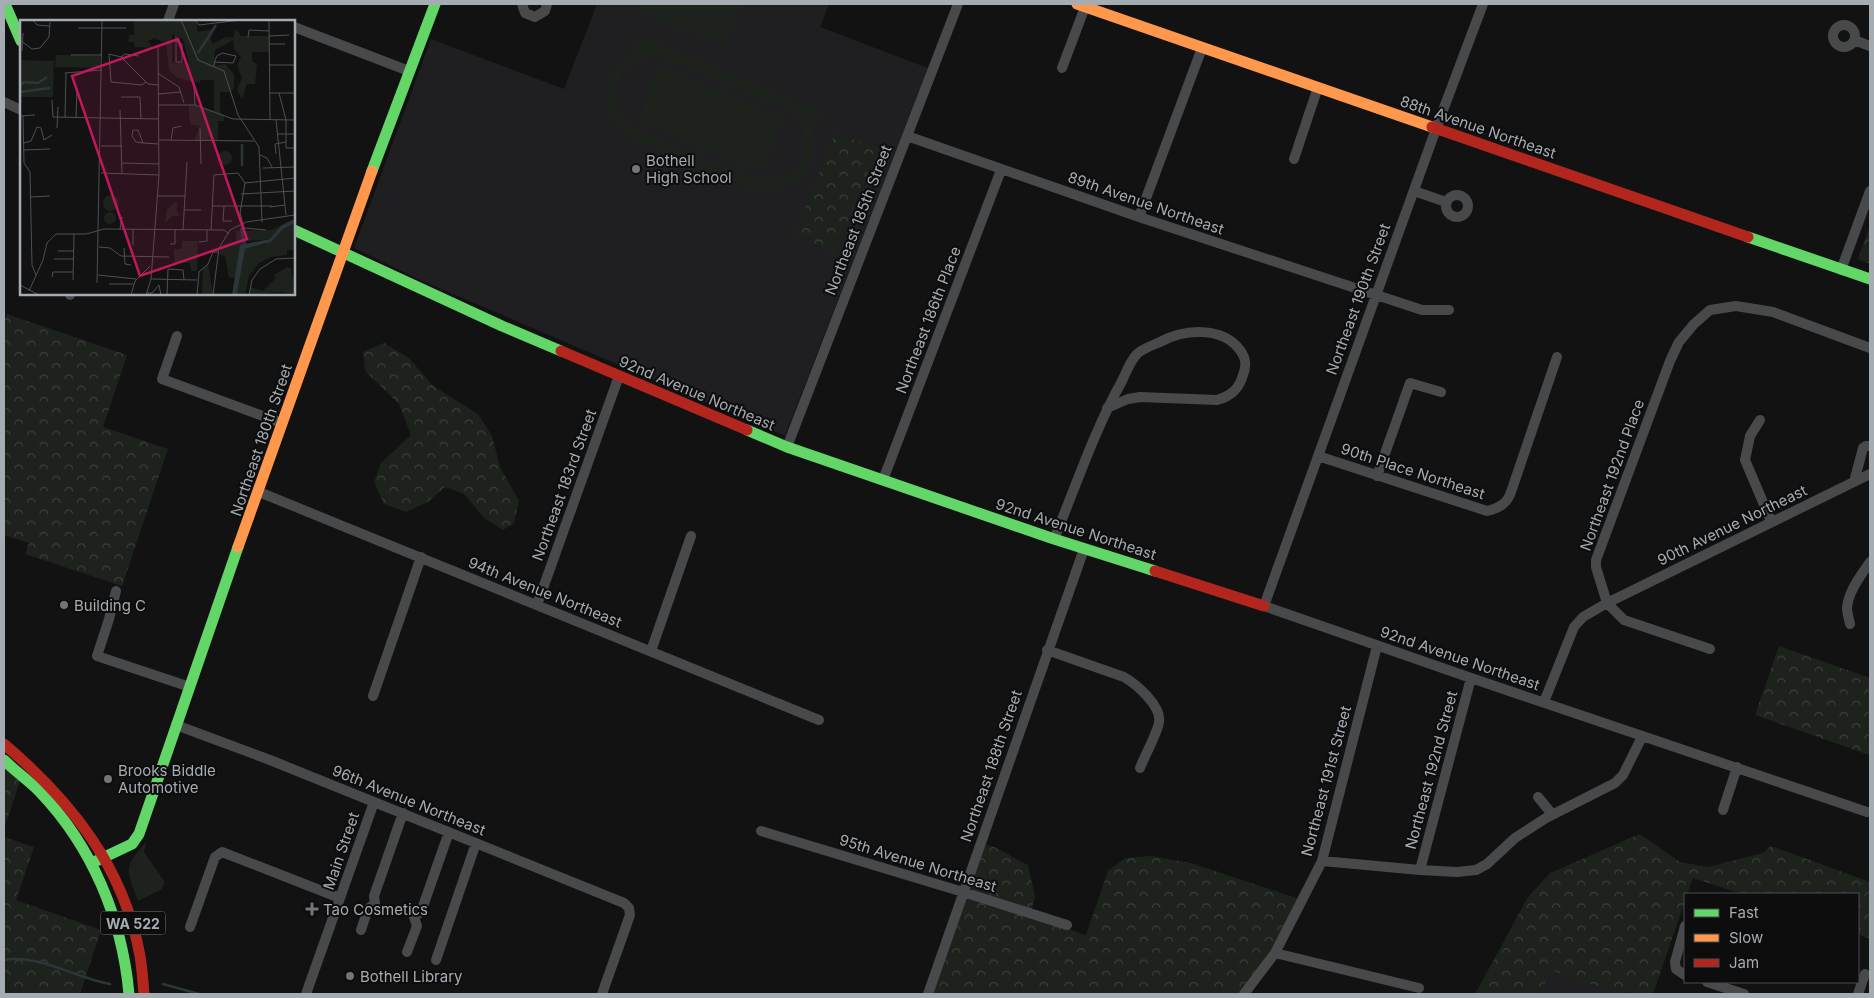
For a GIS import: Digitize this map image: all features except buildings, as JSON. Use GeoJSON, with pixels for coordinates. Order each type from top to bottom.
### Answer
{"type":"FeatureCollection","features":[{"type":"Feature","properties":{"kind":"street"},"geometry":{"type":"LineString","coordinates":[[5,4],[20,39]]}},
{"type":"Feature","properties":{"kind":"street"},"geometry":{"type":"LineString","coordinates":[[168,20],[174,4]]}},
{"type":"Feature","properties":{"kind":"street","name":"Northeast 180th Street"},"geometry":{"type":"LineString","coordinates":[[91,864],[132,844],[139,834],[282,423],[435,4]]}},
{"type":"Feature","properties":{"kind":"street"},"geometry":{"type":"LineString","coordinates":[[522,4],[525,13],[536,17],[545,12],[547,4]]}},
{"type":"Feature","properties":{"kind":"street","name":"Northeast 185th Street"},"geometry":{"type":"LineString","coordinates":[[787,447],[958,4]]}},
{"type":"Feature","properties":{"kind":"street","name":"Northeast 190th Street"},"geometry":{"type":"LineString","coordinates":[[1264,606],[1483,4]]}},
{"type":"Feature","properties":{"kind":"street"},"geometry":{"type":"LineString","coordinates":[[1062,68],[1081,5]]}},
{"type":"Feature","properties":{"kind":"street","name":"88th Avenue Northeast"},"geometry":{"type":"LineString","coordinates":[[1081,5],[1870,279]]}},
{"type":"Feature","properties":{"kind":"street"},"geometry":{"type":"LineString","coordinates":[[295,27],[409,72]]}},
{"type":"Feature","properties":{"kind":"street"},"geometry":{"type":"LineString","coordinates":[[1854,40],[1870,46]]}},
{"type":"Feature","properties":{"kind":"street"},"geometry":{"type":"LineString","coordinates":[[1139,217],[1202,48]]}},
{"type":"Feature","properties":{"kind":"street"},"geometry":{"type":"LineString","coordinates":[[1294,159],[1318,88]]}},
{"type":"Feature","properties":{"kind":"street"},"geometry":{"type":"LineString","coordinates":[[4,102],[20,110]]}},
{"type":"Feature","properties":{"kind":"street","name":"89th Avenue Northeast"},"geometry":{"type":"LineString","coordinates":[[907,136],[1139,217],[1422,310],[1449,310]]}},
{"type":"Feature","properties":{"kind":"street","name":"Northeast 186th Place"},"geometry":{"type":"LineString","coordinates":[[883,480],[1001,170]]}},
{"type":"Feature","properties":{"kind":"street"},"geometry":{"type":"LineString","coordinates":[[1414,191],[1446,202]]}},
{"type":"Feature","properties":{"kind":"street"},"geometry":{"type":"LineString","coordinates":[[1841,270],[1870,191]]}},
{"type":"Feature","properties":{"kind":"street","name":"92nd Avenue Northeast"},"geometry":{"type":"LineString","coordinates":[[295,230],[502,326],[787,447],[1054,539],[1264,606],[1642,737],[1737,767],[1867,812]]}},
{"type":"Feature","properties":{"kind":"street","name":"Northeast 192nd Place"},"geometry":{"type":"LineString","coordinates":[[1607,603],[1596,567],[1596,560],[1670,361],[1679,342],[1694,324],[1710,310],[1736,306],[1772,312],[1870,348]]}},
{"type":"Feature","properties":{"kind":"street"},"geometry":{"type":"LineString","coordinates":[[1054,539],[1107,408],[1137,354],[1173,336],[1195,332],[1223,336],[1235,344],[1246,357],[1242,380],[1235,391],[1228,397],[1217,400],[1140,397],[1128,399],[1107,408]]}},
{"type":"Feature","properties":{"kind":"street"},"geometry":{"type":"LineString","coordinates":[[177,336],[162,378],[282,423]]}},
{"type":"Feature","properties":{"kind":"street","name":"90th Place Northeast"},"geometry":{"type":"LineString","coordinates":[[1318,456],[1487,512],[1499,508],[1508,500],[1557,357]]}},
{"type":"Feature","properties":{"kind":"street","name":"Northeast 183rd Street"},"geometry":{"type":"LineString","coordinates":[[537,605],[619,376]]}},
{"type":"Feature","properties":{"kind":"street"},"geometry":{"type":"LineString","coordinates":[[1377,476],[1410,383],[1441,392]]}},
{"type":"Feature","properties":{"kind":"street"},"geometry":{"type":"LineString","coordinates":[[1760,420],[1750,436],[1745,460],[1772,521]]}},
{"type":"Feature","properties":{"kind":"street"},"geometry":{"type":"LineString","coordinates":[[1854,482],[1863,448],[1870,446]]}},
{"type":"Feature","properties":{"kind":"street","name":"90th Avenue Northeast"},"geometry":{"type":"LineString","coordinates":[[1607,603],[1870,474]]}},
{"type":"Feature","properties":{"kind":"street","name":"94th Avenue Northeast"},"geometry":{"type":"LineString","coordinates":[[259,492],[819,720]]}},
{"type":"Feature","properties":{"kind":"street"},"geometry":{"type":"LineString","coordinates":[[651,651],[691,536]]}},
{"type":"Feature","properties":{"kind":"street","name":"Northeast 188th Street"},"geometry":{"type":"LineString","coordinates":[[928,994],[1084,548]]}},
{"type":"Feature","properties":{"kind":"street"},"geometry":{"type":"LineString","coordinates":[[373,696],[420,557]]}},
{"type":"Feature","properties":{"kind":"street"},"geometry":{"type":"LineString","coordinates":[[1850,624],[1847,608],[1850,596],[1870,562]]}},
{"type":"Feature","properties":{"kind":"street"},"geometry":{"type":"LineString","coordinates":[[116,591],[110,619],[97,656],[190,687]]}},
{"type":"Feature","properties":{"kind":"street"},"geometry":{"type":"LineString","coordinates":[[1544,702],[1574,627],[1583,617],[1607,603],[1624,620],[1710,648]]}},
{"type":"Feature","properties":{"kind":"street","name":"Northeast 191st Street"},"geometry":{"type":"LineString","coordinates":[[1244,994],[1275,953],[1322,861],[1377,646]]}},
{"type":"Feature","properties":{"kind":"street"},"geometry":{"type":"LineString","coordinates":[[1047,650],[1124,677],[1134,683],[1148,697],[1157,710],[1160,721],[1140,768]]}},
{"type":"Feature","properties":{"kind":"street","name":"Northeast 192nd Street"},"geometry":{"type":"LineString","coordinates":[[1420,870],[1471,678]]}},
{"type":"Feature","properties":{"kind":"street","name":"96th Avenue Northeast"},"geometry":{"type":"LineString","coordinates":[[176,724],[403,813],[624,903],[629,908],[630,915],[602,994]]}},
{"type":"Feature","properties":{"kind":"street"},"geometry":{"type":"LineString","coordinates":[[1322,861],[1420,870],[1457,872],[1476,870],[1487,864],[1515,838],[1552,814],[1615,783],[1623,775],[1642,737]]}},
{"type":"Feature","properties":{"kind":"street","name":"WA 522"},"geometry":{"type":"LineString","coordinates":[[4,744],[52,786],[86,827],[105,857],[122,892],[138,942],[144,994]]}},
{"type":"Feature","properties":{"kind":"street","name":"WA 522"},"geometry":{"type":"LineString","coordinates":[[4,760],[38,790],[82,845],[113,912],[122,944],[129,994]]}},
{"type":"Feature","properties":{"kind":"street"},"geometry":{"type":"LineString","coordinates":[[1723,810],[1737,767]]}},
{"type":"Feature","properties":{"kind":"street"},"geometry":{"type":"LineString","coordinates":[[1538,797],[1552,814]]}},
{"type":"Feature","properties":{"kind":"street","name":"Main Street"},"geometry":{"type":"LineString","coordinates":[[306,994],[374,802]]}},
{"type":"Feature","properties":{"kind":"street"},"geometry":{"type":"LineString","coordinates":[[361,930],[368,909],[375,903],[374,896],[403,813]]}},
{"type":"Feature","properties":{"kind":"street","name":"95th Avenue Northeast"},"geometry":{"type":"LineString","coordinates":[[761,831],[1067,925]]}},
{"type":"Feature","properties":{"kind":"street"},"geometry":{"type":"LineString","coordinates":[[408,952],[416,926],[414,917],[421,912],[449,832]]}},
{"type":"Feature","properties":{"kind":"street"},"geometry":{"type":"LineString","coordinates":[[436,960],[476,843]]}},
{"type":"Feature","properties":{"kind":"street"},"geometry":{"type":"LineString","coordinates":[[190,927],[215,857],[222,852],[340,898]]}},
{"type":"Feature","properties":{"kind":"street"},"geometry":{"type":"LineString","coordinates":[[1684,929],[1675,962],[1676,968],[1684,974]]}},
{"type":"Feature","properties":{"kind":"street"},"geometry":{"type":"LineString","coordinates":[[1275,953],[1419,988]]}},
{"type":"Feature","properties":{"kind":"street"},"geometry":{"type":"LineString","coordinates":[[1858,994],[1864,974]]}},
{"type":"Feature","properties":{"kind":"street"},"geometry":{"type":"LineString","coordinates":[[1710,983],[1744,994]]}},
{"type":"Feature","properties":{"kind":"shaded area","name":"Bothell High School"},"geometry":{"type":"Polygon","coordinates":[[[597,4],[829,4],[820,27],[928,68],[785,436],[418,279],[354,248],[431,39],[564,89],[597,4]]]}},
{"type":"Feature","properties":{"kind":"shaded area"},"geometry":{"type":"Polygon","coordinates":[[[1564,970],[1635,994],[1537,994],[1554,971],[1564,970]]]}},
{"type":"Feature","properties":{"kind":"green space"},"geometry":{"type":"Polygon","coordinates":[[[635,4],[742,4],[724,45],[651,18],[635,4]]]}},
{"type":"Feature","properties":{"kind":"green space"},"geometry":{"type":"Polygon","coordinates":[[[639,35],[821,112],[817,122],[810,120],[815,138],[815,150],[809,168],[801,178],[790,186],[777,191],[764,192],[742,186],[635,140],[612,119],[607,106],[606,92],[615,66],[626,56],[641,48],[635,45],[639,35]],[[658,57],[643,59],[631,66],[622,75],[617,86],[616,98],[619,111],[627,122],[639,131],[758,180],[774,180],[787,175],[797,166],[803,155],[805,142],[803,129],[795,117],[782,107],[658,57]]]}},
{"type":"Feature","properties":{"kind":"green space"},"geometry":{"type":"Polygon","coordinates":[[[660,65],[784,118],[761,173],[637,121],[660,65]]]}},
{"type":"Feature","properties":{"kind":"green space"},"geometry":{"type":"Polygon","coordinates":[[[836,132],[877,149],[835,252],[794,235],[836,132]]]}},
{"type":"Feature","properties":{"kind":"green space"},"geometry":{"type":"Polygon","coordinates":[[[1870,226],[1870,264],[1858,259],[1870,226]]]}},
{"type":"Feature","properties":{"kind":"green space"},"geometry":{"type":"Polygon","coordinates":[[[7,314],[127,355],[103,427],[168,449],[122,586],[25,554],[29,543],[4,535],[4,322],[7,314]]]}},
{"type":"Feature","properties":{"kind":"green space"},"geometry":{"type":"Polygon","coordinates":[[[384,343],[409,358],[433,386],[478,414],[492,436],[500,467],[519,501],[514,523],[503,530],[484,518],[464,494],[445,487],[428,502],[406,512],[384,504],[374,482],[381,463],[411,435],[399,404],[365,371],[363,352],[384,343]]]}},
{"type":"Feature","properties":{"kind":"green space"},"geometry":{"type":"Polygon","coordinates":[[[1779,646],[1870,678],[1869,755],[1755,715],[1779,646]]]}},
{"type":"Feature","properties":{"kind":"green space"},"geometry":{"type":"Polygon","coordinates":[[[4,760],[22,776],[4,828],[4,760]]]}},
{"type":"Feature","properties":{"kind":"green space"},"geometry":{"type":"Polygon","coordinates":[[[1640,834],[1680,862],[1708,867],[1763,853],[1771,846],[1870,882],[1870,939],[1859,934],[1859,893],[1739,893],[1693,878],[1687,893],[1684,893],[1684,904],[1653,994],[1642,994],[1603,987],[1554,971],[1537,994],[1475,994],[1528,897],[1550,873],[1640,834]]]}},
{"type":"Feature","properties":{"kind":"green space"},"geometry":{"type":"Polygon","coordinates":[[[4,837],[34,847],[16,900],[101,930],[80,994],[4,994],[4,837]]]}},
{"type":"Feature","properties":{"kind":"green space"},"geometry":{"type":"Polygon","coordinates":[[[146,842],[144,852],[165,882],[161,890],[138,901],[129,875],[129,869],[133,858],[146,842]]]}},
{"type":"Feature","properties":{"kind":"green space"},"geometry":{"type":"Polygon","coordinates":[[[980,843],[994,847],[1028,865],[1035,897],[1030,916],[1086,935],[1108,871],[1125,858],[1150,856],[1191,863],[1302,900],[1244,994],[928,994],[980,843]]]}},
{"type":"Feature","properties":{"kind":"waterway"},"geometry":{"type":"LineString","coordinates":[[4,960],[31,960],[110,984]]}},
{"type":"Feature","properties":{"kind":"waterway"},"geometry":{"type":"LineString","coordinates":[[163,984],[199,994]]}},
{"type":"Feature","properties":{"kind":"traffic: fast"},"geometry":{"type":"LineString","coordinates":[[5,4],[20,39]]}},
{"type":"Feature","properties":{"kind":"traffic: fast"},"geometry":{"type":"LineString","coordinates":[[372,171],[435,4]]}},
{"type":"Feature","properties":{"kind":"traffic: fast"},"geometry":{"type":"LineString","coordinates":[[295,230],[502,326],[561,351]]}},
{"type":"Feature","properties":{"kind":"traffic: fast"},"geometry":{"type":"LineString","coordinates":[[1748,237],[1870,279]]}},
{"type":"Feature","properties":{"kind":"traffic: fast"},"geometry":{"type":"LineString","coordinates":[[747,430],[787,447],[1054,539],[1155,571]]}},
{"type":"Feature","properties":{"kind":"traffic: fast"},"geometry":{"type":"LineString","coordinates":[[94,862],[132,844],[139,834],[238,547]]}},
{"type":"Feature","properties":{"kind":"traffic: fast"},"geometry":{"type":"LineString","coordinates":[[4,760],[39,791],[58,812],[89,859],[111,911],[119,938],[129,994]]}},
{"type":"Feature","properties":{"kind":"traffic: slow"},"geometry":{"type":"LineString","coordinates":[[1077,4],[1432,127]]}},
{"type":"Feature","properties":{"kind":"traffic: slow"},"geometry":{"type":"LineString","coordinates":[[238,547],[372,171]]}},
{"type":"Feature","properties":{"kind":"traffic: jam"},"geometry":{"type":"LineString","coordinates":[[1432,127],[1748,237]]}},
{"type":"Feature","properties":{"kind":"traffic: jam"},"geometry":{"type":"LineString","coordinates":[[561,351],[747,430]]}},
{"type":"Feature","properties":{"kind":"traffic: jam"},"geometry":{"type":"LineString","coordinates":[[1155,571],[1264,606]]}},
{"type":"Feature","properties":{"kind":"traffic: jam"},"geometry":{"type":"LineString","coordinates":[[4,744],[51,789],[72,813],[108,865],[132,924],[140,956],[144,994]]}},
{"type":"Feature","properties":{"kind":"place","name":"Bothell High School"},"geometry":{"type":"Point","coordinates":[636,169]}},
{"type":"Feature","properties":{"kind":"place","name":"Building C"},"geometry":{"type":"Point","coordinates":[64,605]}},
{"type":"Feature","properties":{"kind":"place","name":"Brooks Biddle Automotive"},"geometry":{"type":"Point","coordinates":[108,779]}},
{"type":"Feature","properties":{"kind":"place","name":"Tao Cosmetics"},"geometry":{"type":"Point","coordinates":[312,909]}},
{"type":"Feature","properties":{"kind":"place","name":"Bothell Library"},"geometry":{"type":"Point","coordinates":[350,976]}}]}
